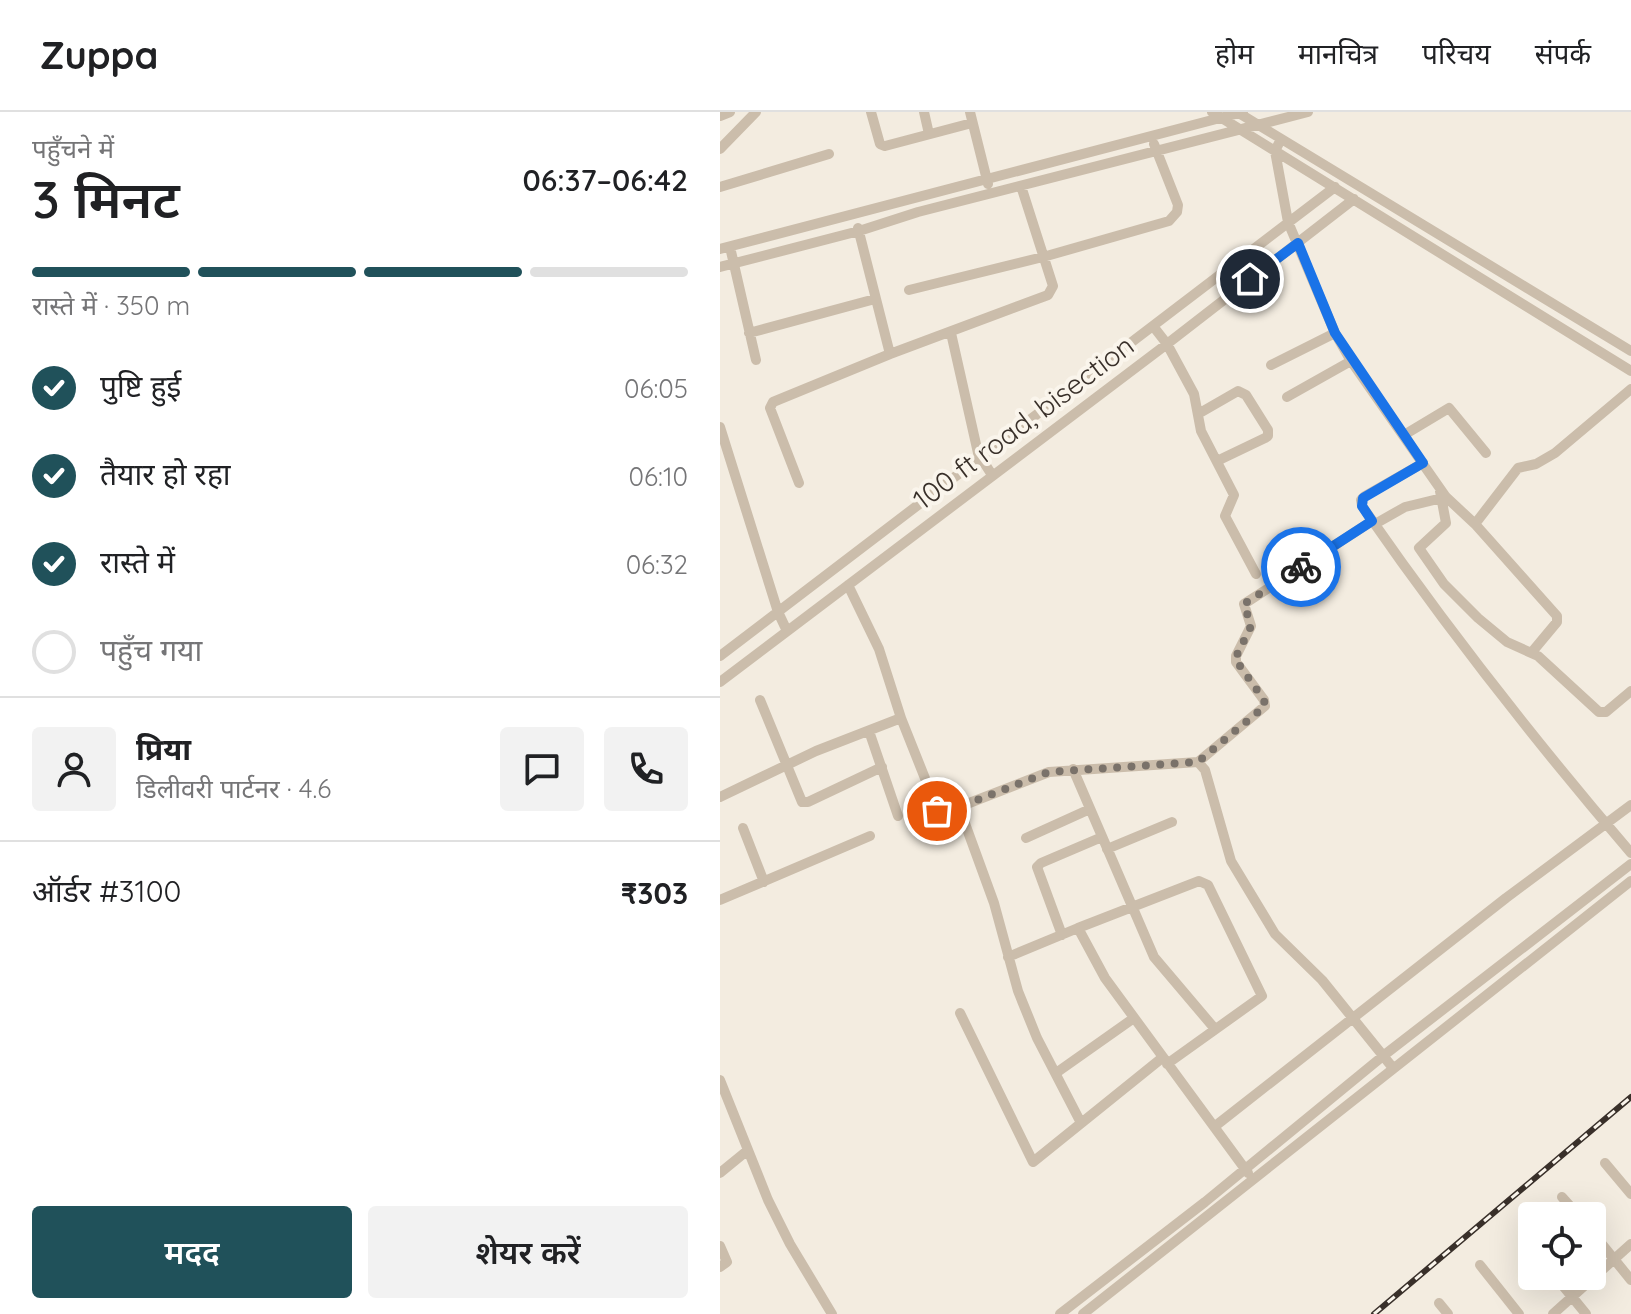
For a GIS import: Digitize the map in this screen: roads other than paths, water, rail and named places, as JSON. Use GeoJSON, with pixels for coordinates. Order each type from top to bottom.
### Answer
{"type":"FeatureCollection","features":[{"type":"Feature","properties":{"kind":"street"},"geometry":{"type":"LineString","coordinates":[[720,116],[730,112]]}},
{"type":"Feature","properties":{"kind":"street"},"geometry":{"type":"LineString","coordinates":[[720,149],[756,112]]}},
{"type":"Feature","properties":{"kind":"street"},"geometry":{"type":"LineString","coordinates":[[871,112],[883,146],[929,134],[971,118],[990,194]]}},
{"type":"Feature","properties":{"kind":"street"},"geometry":{"type":"LineString","coordinates":[[924,112],[929,134]]}},
{"type":"Feature","properties":{"kind":"street"},"geometry":{"type":"LineString","coordinates":[[756,360],[733,264],[725,248],[1152,137],[1217,115],[1240,112],[1631,351]]}},
{"type":"Feature","properties":{"kind":"street"},"geometry":{"type":"LineString","coordinates":[[720,267],[859,231],[918,212],[1308,112]]}},
{"type":"Feature","properties":{"kind":"street"},"geometry":{"type":"LineString","coordinates":[[1217,115],[1631,371]]}},
{"type":"Feature","properties":{"kind":"street"},"geometry":{"type":"LineString","coordinates":[[909,290],[1043,257],[1169,221],[1178,205],[1152,137]]}},
{"type":"Feature","properties":{"kind":"street"},"geometry":{"type":"LineString","coordinates":[[1281,139],[1275,151],[1288,222],[1335,333],[1351,361],[1423,463],[1441,494],[1475,524],[1557,616],[1557,622],[1532,652]]}},
{"type":"Feature","properties":{"kind":"street"},"geometry":{"type":"LineString","coordinates":[[720,187],[829,154]]}},
{"type":"Feature","properties":{"kind":"street"},"geometry":{"type":"LineString","coordinates":[[799,483],[771,405],[890,354],[1048,295],[1053,286],[1021,186]]}},
{"type":"Feature","properties":{"kind":"street"},"geometry":{"type":"LineString","coordinates":[[720,656],[1335,187]]}},
{"type":"Feature","properties":{"kind":"street","name":"100 ft road, bisection"},"geometry":{"type":"LineString","coordinates":[[720,682],[1354,199]]}},
{"type":"Feature","properties":{"kind":"street"},"geometry":{"type":"LineString","coordinates":[[855,216],[890,354]]}},
{"type":"Feature","properties":{"kind":"street"},"geometry":{"type":"LineString","coordinates":[[749,333],[875,299]]}},
{"type":"Feature","properties":{"kind":"street"},"geometry":{"type":"LineString","coordinates":[[1153,326],[1167,344],[1194,394],[1201,431],[1234,495],[1225,516],[1256,574]]}},
{"type":"Feature","properties":{"kind":"street"},"geometry":{"type":"LineString","coordinates":[[951,333],[980,458],[992,475]]}},
{"type":"Feature","properties":{"kind":"street"},"geometry":{"type":"LineString","coordinates":[[1271,365],[1335,333]]}},
{"type":"Feature","properties":{"kind":"street"},"geometry":{"type":"LineString","coordinates":[[1287,397],[1351,361]]}},
{"type":"Feature","properties":{"kind":"street"},"geometry":{"type":"LineString","coordinates":[[1475,524],[1518,468],[1536,464],[1555,453],[1631,389]]}},
{"type":"Feature","properties":{"kind":"street"},"geometry":{"type":"LineString","coordinates":[[1198,414],[1238,391],[1246,395],[1268,430],[1265,438],[1217,461]]}},
{"type":"Feature","properties":{"kind":"street"},"geometry":{"type":"LineString","coordinates":[[1404,435],[1449,408],[1486,453]]}},
{"type":"Feature","properties":{"kind":"street"},"geometry":{"type":"LineString","coordinates":[[720,427],[724,453],[787,631]]}},
{"type":"Feature","properties":{"kind":"street"},"geometry":{"type":"LineString","coordinates":[[1423,463],[1363,498],[1362,506],[1431,604],[1553,761],[1631,853]]}},
{"type":"Feature","properties":{"kind":"street"},"geometry":{"type":"LineString","coordinates":[[848,585],[879,649],[936,810],[959,807],[1049,772],[1198,762],[1265,706],[1235,659],[1251,626],[1244,604],[1374,523],[1441,494]]}},
{"type":"Feature","properties":{"kind":"street"},"geometry":{"type":"LineString","coordinates":[[1441,494],[1446,523],[1420,545],[1420,550],[1444,584],[1507,642],[1532,652],[1599,712],[1606,712],[1631,691]]}},
{"type":"Feature","properties":{"kind":"street"},"geometry":{"type":"LineString","coordinates":[[760,700],[802,802],[808,802],[882,767]]}},
{"type":"Feature","properties":{"kind":"street"},"geometry":{"type":"LineString","coordinates":[[720,797],[841,740],[901,718]]}},
{"type":"Feature","properties":{"kind":"street"},"geometry":{"type":"LineString","coordinates":[[869,731],[898,816]]}},
{"type":"Feature","properties":{"kind":"street"},"geometry":{"type":"LineString","coordinates":[[1198,762],[1205,770],[1231,861],[1275,934],[1322,980],[1393,1068]]}},
{"type":"Feature","properties":{"kind":"street"},"geometry":{"type":"LineString","coordinates":[[1073,769],[1154,957],[1215,1029]]}},
{"type":"Feature","properties":{"kind":"street"},"geometry":{"type":"LineString","coordinates":[[1214,1127],[1352,1017],[1631,805]]}},
{"type":"Feature","properties":{"kind":"street"},"geometry":{"type":"LineString","coordinates":[[959,807],[994,903],[1008,957],[1033,1026],[1080,1121]]}},
{"type":"Feature","properties":{"kind":"street"},"geometry":{"type":"LineString","coordinates":[[1026,838],[1090,809]]}},
{"type":"Feature","properties":{"kind":"street"},"geometry":{"type":"LineString","coordinates":[[1107,849],[1172,822]]}},
{"type":"Feature","properties":{"kind":"street"},"geometry":{"type":"LineString","coordinates":[[743,828],[764,882]]}},
{"type":"Feature","properties":{"kind":"street"},"geometry":{"type":"LineString","coordinates":[[720,900],[870,836]]}},
{"type":"Feature","properties":{"kind":"street"},"geometry":{"type":"LineString","coordinates":[[1062,935],[1037,867],[1102,837]]}},
{"type":"Feature","properties":{"kind":"street"},"geometry":{"type":"LineString","coordinates":[[1060,1314],[1383,1056],[1631,864]]}},
{"type":"Feature","properties":{"kind":"street"},"geometry":{"type":"LineString","coordinates":[[960,1013],[1031,1161],[1080,1121],[1164,1061],[1261,998],[1262,993],[1208,885],[1199,881],[1008,957]]}},
{"type":"Feature","properties":{"kind":"street"},"geometry":{"type":"LineString","coordinates":[[1083,1314],[1631,881]]}},
{"type":"Feature","properties":{"kind":"street"},"geometry":{"type":"LineString","coordinates":[[1078,928],[1094,961],[1252,1179]]}},
{"type":"Feature","properties":{"kind":"street"},"geometry":{"type":"LineString","coordinates":[[1056,1073],[1134,1018]]}},
{"type":"Feature","properties":{"kind":"street"},"geometry":{"type":"LineString","coordinates":[[720,1080],[790,1244],[832,1314]]}},
{"type":"Feature","properties":{"kind":"street"},"geometry":{"type":"LineString","coordinates":[[720,1173],[748,1150]]}},
{"type":"Feature","properties":{"kind":"street"},"geometry":{"type":"LineString","coordinates":[[1605,1163],[1631,1194]]}},
{"type":"Feature","properties":{"kind":"street"},"geometry":{"type":"LineString","coordinates":[[1562,1197],[1566,1202]]}},
{"type":"Feature","properties":{"kind":"street"},"geometry":{"type":"LineString","coordinates":[[1553,1314],[1631,1244]]}},
{"type":"Feature","properties":{"kind":"street"},"geometry":{"type":"LineString","coordinates":[[720,1246],[727,1262],[720,1267]]}},
{"type":"Feature","properties":{"kind":"street"},"geometry":{"type":"LineString","coordinates":[[1606,1248],[1631,1280]]}},
{"type":"Feature","properties":{"kind":"street"},"geometry":{"type":"LineString","coordinates":[[1480,1265],[1519,1314]]}},
{"type":"Feature","properties":{"kind":"street"},"geometry":{"type":"LineString","coordinates":[[1566,1290],[1586,1314]]}},
{"type":"Feature","properties":{"kind":"street"},"geometry":{"type":"LineString","coordinates":[[1439,1303],[1448,1314]]}},
{"type":"Feature","properties":{"kind":"railway"},"geometry":{"type":"LineString","coordinates":[[1374,1314],[1631,1097]]}}]}
